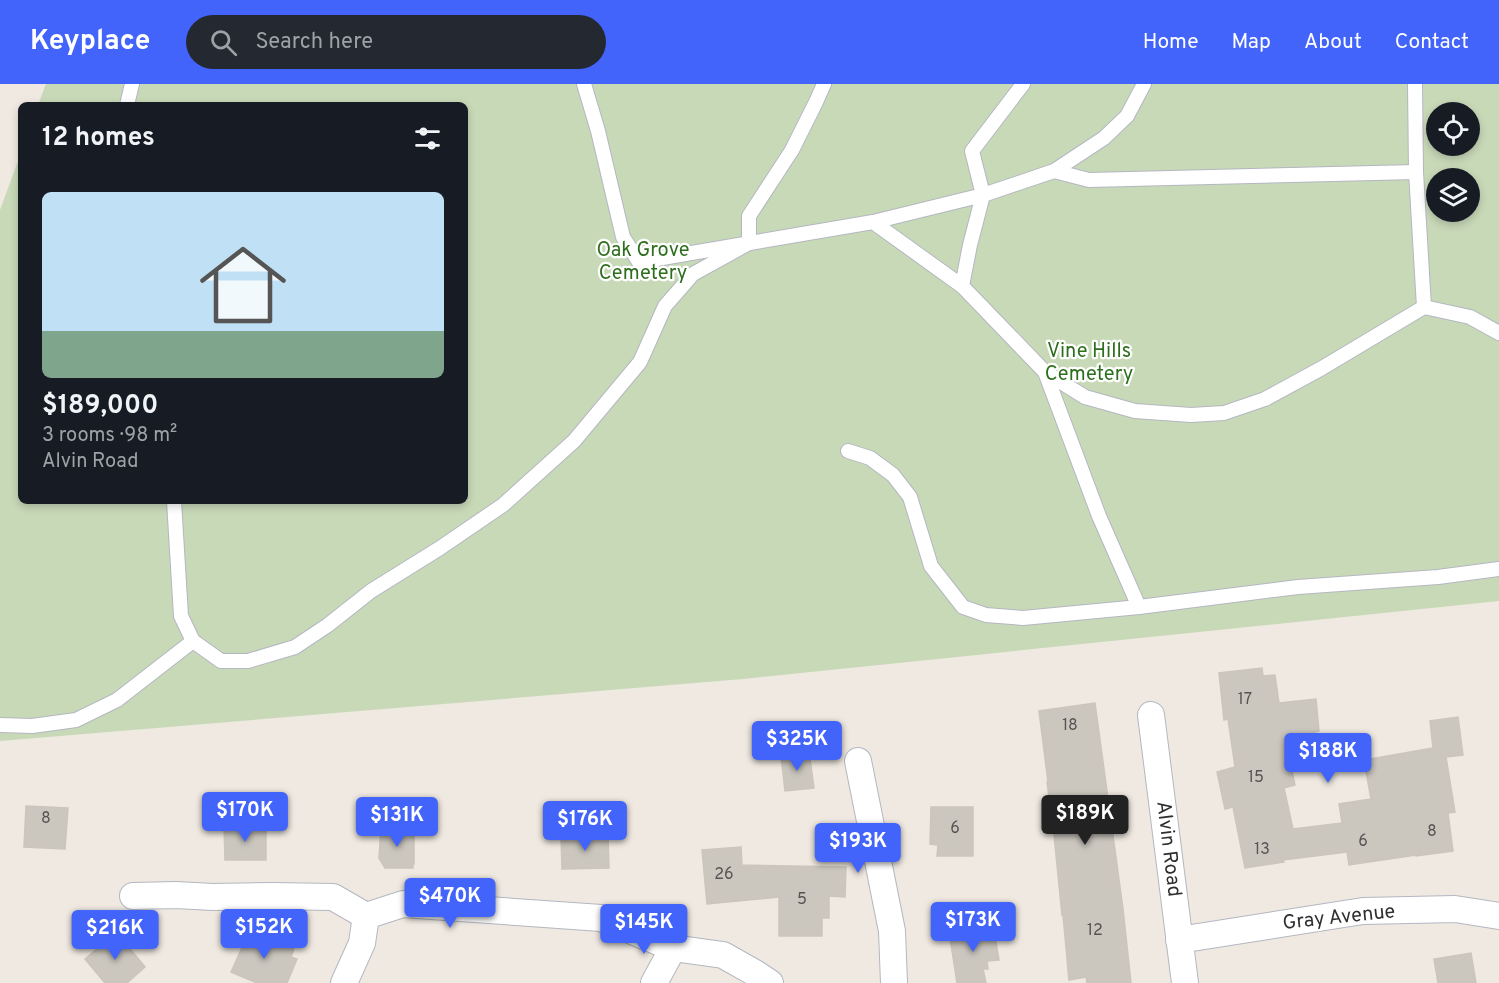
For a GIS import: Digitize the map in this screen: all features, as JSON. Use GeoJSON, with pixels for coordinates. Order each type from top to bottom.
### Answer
{"type":"FeatureCollection","features":[{"type":"Feature","properties":{"kind":"street","name":"Alvin Road"},"geometry":{"type":"LineString","coordinates":[[1151,715],[1185,983]]}},
{"type":"Feature","properties":{"kind":"street"},"geometry":{"type":"LineString","coordinates":[[858,761],[892,931],[894,983]]}},
{"type":"Feature","properties":{"kind":"street"},"geometry":{"type":"LineString","coordinates":[[133,896],[333,897],[366,916],[403,904],[601,918],[673,948],[723,955],[770,983]]}},
{"type":"Feature","properties":{"kind":"street","name":"Gray Avenue"},"geometry":{"type":"LineString","coordinates":[[1179,940],[1363,911],[1455,909],[1499,916]]}},
{"type":"Feature","properties":{"kind":"street"},"geometry":{"type":"LineString","coordinates":[[344,983],[362,943],[366,916]]}},
{"type":"Feature","properties":{"kind":"street"},"geometry":{"type":"LineString","coordinates":[[654,983],[673,948]]}},
{"type":"Feature","properties":{"kind":"lane"},"geometry":{"type":"LineString","coordinates":[[127,102],[132,84]]}},
{"type":"Feature","properties":{"kind":"lane"},"geometry":{"type":"LineString","coordinates":[[585,84],[623,237],[639,262],[873,222],[983,195],[1054,171],[1104,138],[1127,116],[1144,84]]}},
{"type":"Feature","properties":{"kind":"lane"},"geometry":{"type":"LineString","coordinates":[[748,243],[749,216],[792,150],[824,84]]}},
{"type":"Feature","properties":{"kind":"lane"},"geometry":{"type":"LineString","coordinates":[[962,286],[983,195],[972,151],[1023,84]]}},
{"type":"Feature","properties":{"kind":"lane"},"geometry":{"type":"LineString","coordinates":[[1415,84],[1416,172],[1424,307]]}},
{"type":"Feature","properties":{"kind":"lane"},"geometry":{"type":"LineString","coordinates":[[1054,171],[1089,180],[1416,172]]}},
{"type":"Feature","properties":{"kind":"lane"},"geometry":{"type":"LineString","coordinates":[[873,222],[962,286],[1045,372],[1085,397],[1135,411],[1191,415],[1224,413],[1265,399],[1424,307],[1470,317],[1499,333]]}},
{"type":"Feature","properties":{"kind":"lane"},"geometry":{"type":"LineString","coordinates":[[174,504],[181,616],[193,641],[221,661],[249,662],[295,647],[328,625],[371,591],[504,506],[574,441],[640,362],[665,306],[693,274],[748,243]]}},
{"type":"Feature","properties":{"kind":"lane"},"geometry":{"type":"LineString","coordinates":[[1045,372],[1099,516],[1139,607]]}},
{"type":"Feature","properties":{"kind":"lane"},"geometry":{"type":"LineString","coordinates":[[848,451],[870,458],[893,475],[910,497],[930,566],[963,608],[986,615],[1023,618],[1139,607],[1298,587],[1438,577],[1499,569]]}},
{"type":"Feature","properties":{"kind":"lane"},"geometry":{"type":"LineString","coordinates":[[0,725],[32,726],[76,720],[117,700],[193,641]]}},
{"type":"Feature","properties":{"kind":"green space"},"geometry":{"type":"Polygon","coordinates":[[[46,84],[1499,84],[1499,601],[743,679],[0,741],[0,210],[18,161],[18,504],[468,504],[468,102],[39,102],[46,84]]]}},
{"type":"Feature","properties":{"kind":"building"},"geometry":{"type":"Polygon","coordinates":[[[1262,668],[1263,676],[1275,675],[1279,703],[1316,699],[1319,731],[1315,732],[1316,751],[1288,753],[1295,785],[1284,788],[1293,829],[1342,823],[1339,804],[1371,799],[1364,760],[1433,748],[1430,721],[1458,717],[1463,755],[1446,757],[1455,812],[1448,813],[1453,851],[1349,865],[1347,852],[1283,860],[1284,862],[1245,868],[1233,807],[1225,809],[1217,772],[1235,767],[1228,719],[1224,720],[1219,673],[1262,668]]]}},
{"type":"Feature","properties":{"kind":"building"},"geometry":{"type":"Polygon","coordinates":[[[1095,703],[1131,983],[1087,983],[1086,977],[1069,980],[1039,711],[1095,703]]]}},
{"type":"Feature","properties":{"kind":"building"},"geometry":{"type":"Polygon","coordinates":[[[809,752],[814,788],[785,791],[781,755],[809,752]]]}},
{"type":"Feature","properties":{"kind":"building"},"geometry":{"type":"Polygon","coordinates":[[[26,806],[68,808],[65,849],[24,847],[26,806]]]}},
{"type":"Feature","properties":{"kind":"building"},"geometry":{"type":"Polygon","coordinates":[[[931,807],[973,807],[973,856],[937,856],[938,845],[930,844],[931,807]]]}},
{"type":"Feature","properties":{"kind":"building"},"geometry":{"type":"Polygon","coordinates":[[[224,826],[262,826],[262,831],[266,831],[266,860],[225,860],[224,826]]]}},
{"type":"Feature","properties":{"kind":"building"},"geometry":{"type":"Polygon","coordinates":[[[381,828],[414,829],[413,868],[385,868],[379,858],[381,828]]]}},
{"type":"Feature","properties":{"kind":"building"},"geometry":{"type":"Polygon","coordinates":[[[608,834],[609,868],[562,869],[561,835],[608,834]]]}},
{"type":"Feature","properties":{"kind":"building"},"geometry":{"type":"Polygon","coordinates":[[[741,847],[742,865],[846,867],[845,897],[829,896],[829,918],[822,918],[822,936],[779,936],[779,897],[707,904],[702,850],[741,847]]]}},
{"type":"Feature","properties":{"kind":"building"},"geometry":{"type":"Polygon","coordinates":[[[993,924],[999,960],[987,961],[988,969],[983,969],[986,983],[957,983],[949,931],[993,924]]]}},
{"type":"Feature","properties":{"kind":"building"},"geometry":{"type":"Polygon","coordinates":[[[250,930],[294,949],[291,957],[297,959],[287,983],[257,983],[231,972],[250,930]]]}},
{"type":"Feature","properties":{"kind":"building"},"geometry":{"type":"Polygon","coordinates":[[[116,932],[145,967],[127,983],[105,983],[85,959],[116,932]]]}},
{"type":"Feature","properties":{"kind":"building"},"geometry":{"type":"Polygon","coordinates":[[[1471,953],[1476,983],[1438,983],[1434,959],[1471,953]]]}},
{"type":"Feature","properties":{"kind":"park label","name":"Oak Grove Cemetery"},"geometry":{"type":"Point","coordinates":[643,262]}},
{"type":"Feature","properties":{"kind":"park label","name":"Vine Hills Cemetery"},"geometry":{"type":"Point","coordinates":[1089,364]}}]}
